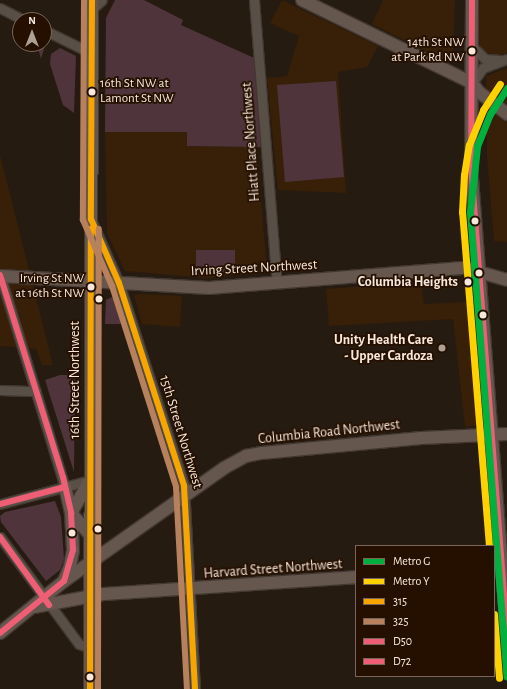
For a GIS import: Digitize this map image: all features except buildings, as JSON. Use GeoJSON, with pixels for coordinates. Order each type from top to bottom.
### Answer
{"type":"FeatureCollection","features":[{"type":"Feature","properties":{"kind":"main road"},"geometry":{"type":"LineString","coordinates":[[302,0],[472,83],[479,92],[507,114]]}},
{"type":"Feature","properties":{"kind":"main road"},"geometry":{"type":"LineString","coordinates":[[472,0],[471,165],[490,434],[507,628]]}},
{"type":"Feature","properties":{"kind":"main road","name":"16th Street Northwest"},"geometry":{"type":"LineString","coordinates":[[90,689],[92,5]]}},
{"type":"Feature","properties":{"kind":"main road","name":"Irving Street Northwest"},"geometry":{"type":"LineString","coordinates":[[0,276],[209,288],[465,268],[478,270],[507,280]]}},
{"type":"Feature","properties":{"kind":"main road","name":"Columbia Road Northwest"},"geometry":{"type":"LineString","coordinates":[[47,601],[64,581],[235,462],[258,453],[490,434],[507,434]]}},
{"type":"Feature","properties":{"kind":"main road"},"geometry":{"type":"LineString","coordinates":[[71,513],[90,480]]}},
{"type":"Feature","properties":{"kind":"main road"},"geometry":{"type":"LineString","coordinates":[[64,581],[72,556],[71,513],[65,486]]}},
{"type":"Feature","properties":{"kind":"main road"},"geometry":{"type":"LineString","coordinates":[[71,513],[90,535]]}},
{"type":"Feature","properties":{"kind":"main road","name":"Harvard Street Northwest"},"geometry":{"type":"LineString","coordinates":[[47,601],[355,577]]}},
{"type":"Feature","properties":{"kind":"main road"},"geometry":{"type":"LineString","coordinates":[[0,633],[34,607],[47,601]]}},
{"type":"Feature","properties":{"kind":"street"},"geometry":{"type":"LineString","coordinates":[[92,5],[102,0]]}},
{"type":"Feature","properties":{"kind":"street","name":"Hiatt Place Northwest"},"geometry":{"type":"LineString","coordinates":[[254,0],[277,283]]}},
{"type":"Feature","properties":{"kind":"street"},"geometry":{"type":"LineString","coordinates":[[0,8],[12,14]]}},
{"type":"Feature","properties":{"kind":"street"},"geometry":{"type":"LineString","coordinates":[[52,34],[91,53]]}},
{"type":"Feature","properties":{"kind":"street"},"geometry":{"type":"LineString","coordinates":[[472,46],[485,59],[505,59]]}},
{"type":"Feature","properties":{"kind":"street"},"geometry":{"type":"LineString","coordinates":[[472,83],[483,68],[505,59]]}},
{"type":"Feature","properties":{"kind":"street","name":"15th Street Northwest"},"geometry":{"type":"LineString","coordinates":[[91,219],[119,283],[186,496],[195,689]]}},
{"type":"Feature","properties":{"kind":"street"},"geometry":{"type":"LineString","coordinates":[[0,276],[65,486]]}},
{"type":"Feature","properties":{"kind":"street"},"geometry":{"type":"LineString","coordinates":[[0,390],[36,391]]}},
{"type":"Feature","properties":{"kind":"street"},"geometry":{"type":"LineString","coordinates":[[0,504],[90,480]]}},
{"type":"Feature","properties":{"kind":"street"},"geometry":{"type":"LineString","coordinates":[[0,537],[79,644],[90,648]]}},
{"type":"Feature","properties":{"kind":"shaded area"},"geometry":{"type":"Polygon","coordinates":[[[115,0],[144,0],[183,20],[181,25],[254,58],[261,147],[187,146],[187,132],[105,132],[106,18],[115,0]]]}},
{"type":"Feature","properties":{"kind":"shaded area"},"geometry":{"type":"Polygon","coordinates":[[[282,0],[378,46],[367,67],[338,72],[346,193],[278,190],[267,78],[287,76],[299,36],[270,23],[282,0]]]}},
{"type":"Feature","properties":{"kind":"shaded area"},"geometry":{"type":"Polygon","coordinates":[[[383,0],[455,0],[453,58],[446,61],[372,24],[383,0]]]}},
{"type":"Feature","properties":{"kind":"shaded area"},"geometry":{"type":"Polygon","coordinates":[[[477,0],[507,0],[507,53],[496,56],[482,51],[479,42],[477,0]]]}},
{"type":"Feature","properties":{"kind":"shaded area"},"geometry":{"type":"Polygon","coordinates":[[[60,48],[76,56],[74,113],[63,105],[50,64],[51,54],[60,48]]]}},
{"type":"Feature","properties":{"kind":"shaded area"},"geometry":{"type":"Polygon","coordinates":[[[39,52],[43,52],[41,59],[39,52]]]}},
{"type":"Feature","properties":{"kind":"shaded area"},"geometry":{"type":"Polygon","coordinates":[[[507,68],[507,242],[494,241],[487,157],[486,76],[507,68]]]}},
{"type":"Feature","properties":{"kind":"shaded area"},"geometry":{"type":"Polygon","coordinates":[[[336,81],[344,177],[285,182],[277,85],[336,81]]]}},
{"type":"Feature","properties":{"kind":"shaded area"},"geometry":{"type":"Polygon","coordinates":[[[105,132],[188,132],[188,146],[257,147],[267,272],[205,278],[125,271],[107,233],[105,132]]]}},
{"type":"Feature","properties":{"kind":"shaded area"},"geometry":{"type":"Polygon","coordinates":[[[0,155],[53,365],[42,365],[36,349],[0,346],[0,155]]]}},
{"type":"Feature","properties":{"kind":"shaded area"},"geometry":{"type":"Polygon","coordinates":[[[196,250],[235,250],[235,272],[196,272],[196,250]]]}},
{"type":"Feature","properties":{"kind":"shaded area"},"geometry":{"type":"Polygon","coordinates":[[[421,282],[424,304],[467,302],[478,426],[465,427],[453,319],[329,326],[326,289],[421,282]]]}},
{"type":"Feature","properties":{"kind":"shaded area"},"geometry":{"type":"Polygon","coordinates":[[[134,295],[182,296],[180,327],[142,324],[134,295]]]}},
{"type":"Feature","properties":{"kind":"shaded area"},"geometry":{"type":"Polygon","coordinates":[[[112,297],[115,300],[121,324],[105,324],[106,300],[112,297]]]}},
{"type":"Feature","properties":{"kind":"shaded area"},"geometry":{"type":"Polygon","coordinates":[[[60,375],[75,375],[74,472],[45,380],[60,375]]]}},
{"type":"Feature","properties":{"kind":"shaded area"},"geometry":{"type":"Polygon","coordinates":[[[55,501],[61,517],[64,559],[60,570],[46,581],[1,522],[0,516],[5,512],[55,501]]]}},
{"type":"Feature","properties":{"kind":"metro line","name":"Y"},"geometry":{"type":"LineString","coordinates":[[489,545],[462,212],[464,175],[469,145],[483,110],[500,84]]}},
{"type":"Feature","properties":{"kind":"metro line","name":"G"},"geometry":{"type":"LineString","coordinates":[[507,88],[490,114],[477,147],[470,212],[507,677]]}},
{"type":"Feature","properties":{"kind":"metro line","name":"Y"},"geometry":{"type":"LineString","coordinates":[[495,627],[499,678]]}},
{"type":"Feature","properties":{"kind":"transit line","name":"325"},"geometry":{"type":"LineString","coordinates":[[84,0],[83,220],[112,286],[176,487],[187,689]]}},
{"type":"Feature","properties":{"kind":"transit line","name":"315"},"geometry":{"type":"LineString","coordinates":[[92,0],[91,219],[119,283],[184,486],[195,689]]}},
{"type":"Feature","properties":{"kind":"transit line","name":"D50"},"geometry":{"type":"LineString","coordinates":[[472,0],[471,165],[507,628]]}},
{"type":"Feature","properties":{"kind":"transit line","name":"315"},"geometry":{"type":"LineString","coordinates":[[90,689],[91,229]]}},
{"type":"Feature","properties":{"kind":"transit line","name":"325"},"geometry":{"type":"LineString","coordinates":[[98,689],[99,229]]}},
{"type":"Feature","properties":{"kind":"transit line","name":"D72"},"geometry":{"type":"LineString","coordinates":[[0,275],[63,477],[71,513],[73,550],[64,581],[0,633]]}},
{"type":"Feature","properties":{"kind":"transit line","name":"D72"},"geometry":{"type":"LineString","coordinates":[[0,504],[65,487]]}},
{"type":"Feature","properties":{"kind":"transit line","name":"D72"},"geometry":{"type":"LineString","coordinates":[[0,537],[49,605]]}},
{"type":"Feature","properties":{"kind":"place","name":"14th St NW at Park Rd NW"},"geometry":{"type":"Point","coordinates":[472,51]}},
{"type":"Feature","properties":{"kind":"place","name":"16th St NW at Lamont St NW"},"geometry":{"type":"Point","coordinates":[92,92]}},
{"type":"Feature","properties":{"kind":"place","name":"Columbia Heights"},"geometry":{"type":"Point","coordinates":[468,282]}},
{"type":"Feature","properties":{"kind":"place","name":"Irving St NW at 16th St NW"},"geometry":{"type":"Point","coordinates":[91,287]}},
{"type":"Feature","properties":{"kind":"place","name":"Unity Health Care - Upper Cardoza"},"geometry":{"type":"Point","coordinates":[442,348]}}]}
